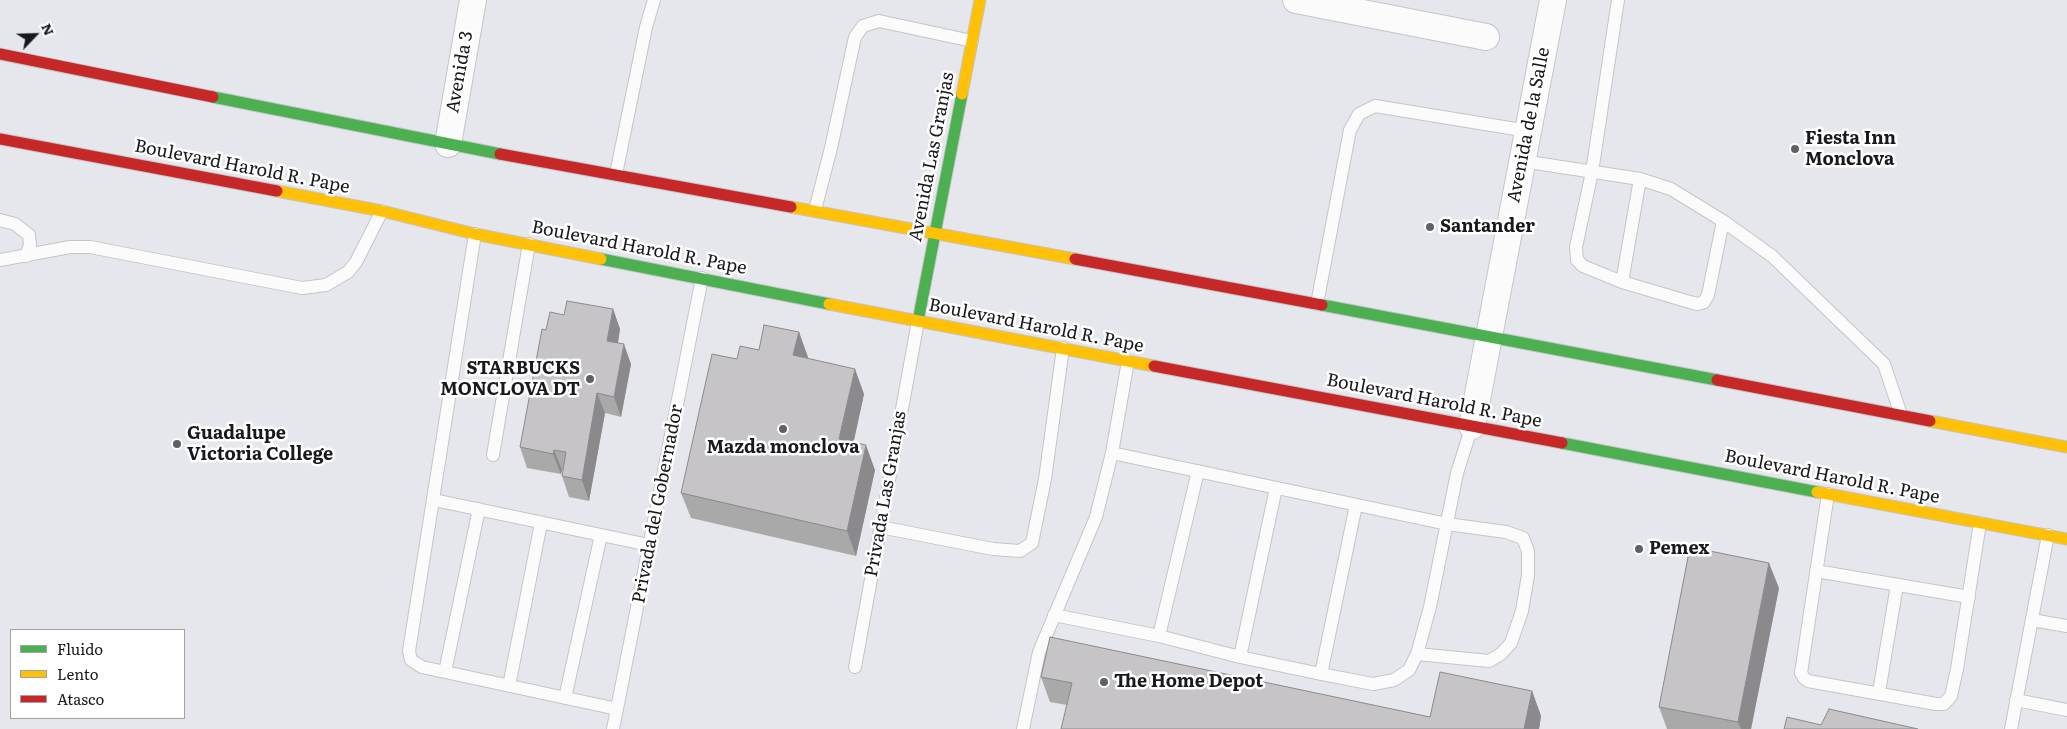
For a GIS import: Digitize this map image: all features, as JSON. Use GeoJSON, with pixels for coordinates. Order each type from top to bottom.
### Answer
{"type":"FeatureCollection","features":[{"type":"Feature","properties":{"kind":"main road","name":"Avenida Las Granjas"},"geometry":{"type":"LineString","coordinates":[[918,321],[980,0]]}},
{"type":"Feature","properties":{"kind":"main road"},"geometry":{"type":"LineString","coordinates":[[0,54],[448,144],[815,210],[1490,336],[2067,447]]}},
{"type":"Feature","properties":{"kind":"main road","name":"Boulevard Harold R. Pape"},"geometry":{"type":"LineString","coordinates":[[0,139],[382,212],[474,234],[918,321],[2067,539]]}},
{"type":"Feature","properties":{"kind":"street","name":"Avenida 3"},"geometry":{"type":"LineString","coordinates":[[448,144],[473,0]]}},
{"type":"Feature","properties":{"kind":"street"},"geometry":{"type":"LineString","coordinates":[[1296,0],[1486,37]]}},
{"type":"Feature","properties":{"kind":"street","name":"Avenida de la Salle"},"geometry":{"type":"LineString","coordinates":[[1472,426],[1552,0]]}},
{"type":"Feature","properties":{"kind":"lane"},"geometry":{"type":"LineString","coordinates":[[616,174],[646,27],[654,0]]}},
{"type":"Feature","properties":{"kind":"lane"},"geometry":{"type":"LineString","coordinates":[[1618,0],[1592,172],[1576,247],[1577,260],[1583,266],[1593,271],[1622,282],[1698,304],[1704,302],[1708,295],[1723,221]]}},
{"type":"Feature","properties":{"kind":"lane"},"geometry":{"type":"LineString","coordinates":[[815,210],[855,37],[863,26],[879,21],[972,41]]}},
{"type":"Feature","properties":{"kind":"lane"},"geometry":{"type":"LineString","coordinates":[[1317,304],[1350,130],[1359,114],[1375,106],[1528,131]]}},
{"type":"Feature","properties":{"kind":"lane"},"geometry":{"type":"LineString","coordinates":[[1522,161],[1640,179],[1671,189],[1723,221],[1772,256],[1884,364],[1901,415]]}},
{"type":"Feature","properties":{"kind":"lane"},"geometry":{"type":"LineString","coordinates":[[1622,282],[1640,179]]}},
{"type":"Feature","properties":{"kind":"lane"},"geometry":{"type":"LineString","coordinates":[[0,260],[70,247],[90,247],[302,288],[326,284],[348,272],[356,262],[382,212]]}},
{"type":"Feature","properties":{"kind":"lane"},"geometry":{"type":"LineString","coordinates":[[0,220],[15,224],[29,235],[30,245],[26,256]]}},
{"type":"Feature","properties":{"kind":"lane"},"geometry":{"type":"LineString","coordinates":[[474,234],[409,652],[411,660],[422,667],[617,709]]}},
{"type":"Feature","properties":{"kind":"lane"},"geometry":{"type":"LineString","coordinates":[[493,455],[529,244]]}},
{"type":"Feature","properties":{"kind":"lane","name":"Privada del Gobernador"},"geometry":{"type":"LineString","coordinates":[[612,729],[702,278]]}},
{"type":"Feature","properties":{"kind":"lane","name":"Privada Las Granjas"},"geometry":{"type":"LineString","coordinates":[[855,667],[918,321]]}},
{"type":"Feature","properties":{"kind":"lane"},"geometry":{"type":"LineString","coordinates":[[880,527],[993,549],[1020,551],[1032,543],[1037,525],[1063,348]]}},
{"type":"Feature","properties":{"kind":"lane"},"geometry":{"type":"LineString","coordinates":[[1023,729],[1039,652],[1096,517],[1112,453],[1128,361]]}},
{"type":"Feature","properties":{"kind":"lane"},"geometry":{"type":"LineString","coordinates":[[1054,615],[1159,636],[1240,657],[1373,684],[1394,680],[1409,670],[1418,654],[1430,607],[1457,473],[1472,426]]}},
{"type":"Feature","properties":{"kind":"lane"},"geometry":{"type":"LineString","coordinates":[[1112,453],[1447,524],[1506,532],[1522,538],[1528,551],[1528,575],[1522,611],[1511,643],[1501,654],[1489,661],[1418,654]]}},
{"type":"Feature","properties":{"kind":"lane"},"geometry":{"type":"LineString","coordinates":[[1159,636],[1198,471]]}},
{"type":"Feature","properties":{"kind":"lane"},"geometry":{"type":"LineString","coordinates":[[1240,657],[1276,488]]}},
{"type":"Feature","properties":{"kind":"lane"},"geometry":{"type":"LineString","coordinates":[[1828,494],[1801,673],[1804,678],[1936,704],[1944,704],[1951,696],[1980,523]]}},
{"type":"Feature","properties":{"kind":"lane"},"geometry":{"type":"LineString","coordinates":[[434,500],[649,546]]}},
{"type":"Feature","properties":{"kind":"lane"},"geometry":{"type":"LineString","coordinates":[[1321,674],[1356,505]]}},
{"type":"Feature","properties":{"kind":"lane"},"geometry":{"type":"LineString","coordinates":[[445,672],[479,509]]}},
{"type":"Feature","properties":{"kind":"lane"},"geometry":{"type":"LineString","coordinates":[[509,686],[542,523]]}},
{"type":"Feature","properties":{"kind":"lane"},"geometry":{"type":"LineString","coordinates":[[565,698],[601,535]]}},
{"type":"Feature","properties":{"kind":"lane"},"geometry":{"type":"LineString","coordinates":[[2011,729],[2048,535]]}},
{"type":"Feature","properties":{"kind":"lane"},"geometry":{"type":"LineString","coordinates":[[1816,571],[1969,597]]}},
{"type":"Feature","properties":{"kind":"lane"},"geometry":{"type":"LineString","coordinates":[[1878,692],[1898,585]]}},
{"type":"Feature","properties":{"kind":"lane"},"geometry":{"type":"LineString","coordinates":[[2032,620],[2067,626]]}},
{"type":"Feature","properties":{"kind":"lane"},"geometry":{"type":"LineString","coordinates":[[2016,700],[2067,710]]}},
{"type":"Feature","properties":{"kind":"building"},"geometry":{"type":"Polygon","coordinates":[[[567,301],[613,309],[607,341],[624,344],[614,397],[597,393],[582,480],[562,476],[566,452],[554,450],[553,454],[520,447],[542,329],[546,330],[550,312],[564,315],[567,301]]]}},
{"type":"Feature","properties":{"kind":"building","name":"Mazda monclova"},"geometry":{"type":"Polygon","coordinates":[[[764,325],[799,332],[793,355],[855,369],[839,439],[866,445],[847,531],[681,493],[712,354],[737,359],[740,346],[759,350],[764,325]]]}},
{"type":"Feature","properties":{"kind":"building"},"geometry":{"type":"Polygon","coordinates":[[[1690,547],[1769,563],[1738,722],[1659,707],[1690,547]]]}},
{"type":"Feature","properties":{"kind":"building"},"geometry":{"type":"Polygon","coordinates":[[[1050,637],[1430,717],[1440,672],[1532,691],[1524,729],[1061,729],[1072,683],[1041,677],[1050,637]]]}},
{"type":"Feature","properties":{"kind":"building"},"geometry":{"type":"Polygon","coordinates":[[[1829,709],[1918,729],[1784,729],[1787,717],[1821,725],[1829,709]]]}},
{"type":"Feature","properties":{"kind":"traffic: fast"},"geometry":{"type":"LineString","coordinates":[[918,321],[962,94]]}},
{"type":"Feature","properties":{"kind":"traffic: fast"},"geometry":{"type":"LineString","coordinates":[[213,97],[500,154]]}},
{"type":"Feature","properties":{"kind":"traffic: fast"},"geometry":{"type":"LineString","coordinates":[[601,259],[829,304]]}},
{"type":"Feature","properties":{"kind":"traffic: fast"},"geometry":{"type":"LineString","coordinates":[[1322,305],[1717,380]]}},
{"type":"Feature","properties":{"kind":"traffic: fast"},"geometry":{"type":"LineString","coordinates":[[1562,443],[1817,492]]}},
{"type":"Feature","properties":{"kind":"traffic: slow"},"geometry":{"type":"LineString","coordinates":[[962,94],[980,0]]}},
{"type":"Feature","properties":{"kind":"traffic: slow"},"geometry":{"type":"LineString","coordinates":[[277,191],[382,211],[475,234],[601,259]]}},
{"type":"Feature","properties":{"kind":"traffic: slow"},"geometry":{"type":"LineString","coordinates":[[791,207],[1075,259]]}},
{"type":"Feature","properties":{"kind":"traffic: slow"},"geometry":{"type":"LineString","coordinates":[[829,304],[1154,366]]}},
{"type":"Feature","properties":{"kind":"traffic: slow"},"geometry":{"type":"LineString","coordinates":[[1930,421],[2067,447]]}},
{"type":"Feature","properties":{"kind":"traffic: slow"},"geometry":{"type":"LineString","coordinates":[[1817,492],[2067,539]]}},
{"type":"Feature","properties":{"kind":"traffic: jam"},"geometry":{"type":"LineString","coordinates":[[0,54],[213,97]]}},
{"type":"Feature","properties":{"kind":"traffic: jam"},"geometry":{"type":"LineString","coordinates":[[0,139],[277,191]]}},
{"type":"Feature","properties":{"kind":"traffic: jam"},"geometry":{"type":"LineString","coordinates":[[500,154],[791,207]]}},
{"type":"Feature","properties":{"kind":"traffic: jam"},"geometry":{"type":"LineString","coordinates":[[1075,259],[1322,305]]}},
{"type":"Feature","properties":{"kind":"traffic: jam"},"geometry":{"type":"LineString","coordinates":[[1154,366],[1562,443]]}},
{"type":"Feature","properties":{"kind":"traffic: jam"},"geometry":{"type":"LineString","coordinates":[[1717,380],[1930,421]]}},
{"type":"Feature","properties":{"kind":"place","name":"Fiesta Inn Monclova"},"geometry":{"type":"Point","coordinates":[1795,149]}},
{"type":"Feature","properties":{"kind":"place","name":"Santander"},"geometry":{"type":"Point","coordinates":[1430,227]}},
{"type":"Feature","properties":{"kind":"place","name":"STARBUCKS MONCLOVA DT"},"geometry":{"type":"Point","coordinates":[590,379]}},
{"type":"Feature","properties":{"kind":"place","name":"Mazda monclova"},"geometry":{"type":"Point","coordinates":[783,429]}},
{"type":"Feature","properties":{"kind":"place","name":"Guadalupe Victoria College"},"geometry":{"type":"Point","coordinates":[177,444]}},
{"type":"Feature","properties":{"kind":"place","name":"Pemex"},"geometry":{"type":"Point","coordinates":[1639,549]}},
{"type":"Feature","properties":{"kind":"place","name":"The Home Depot"},"geometry":{"type":"Point","coordinates":[1104,682]}}]}
